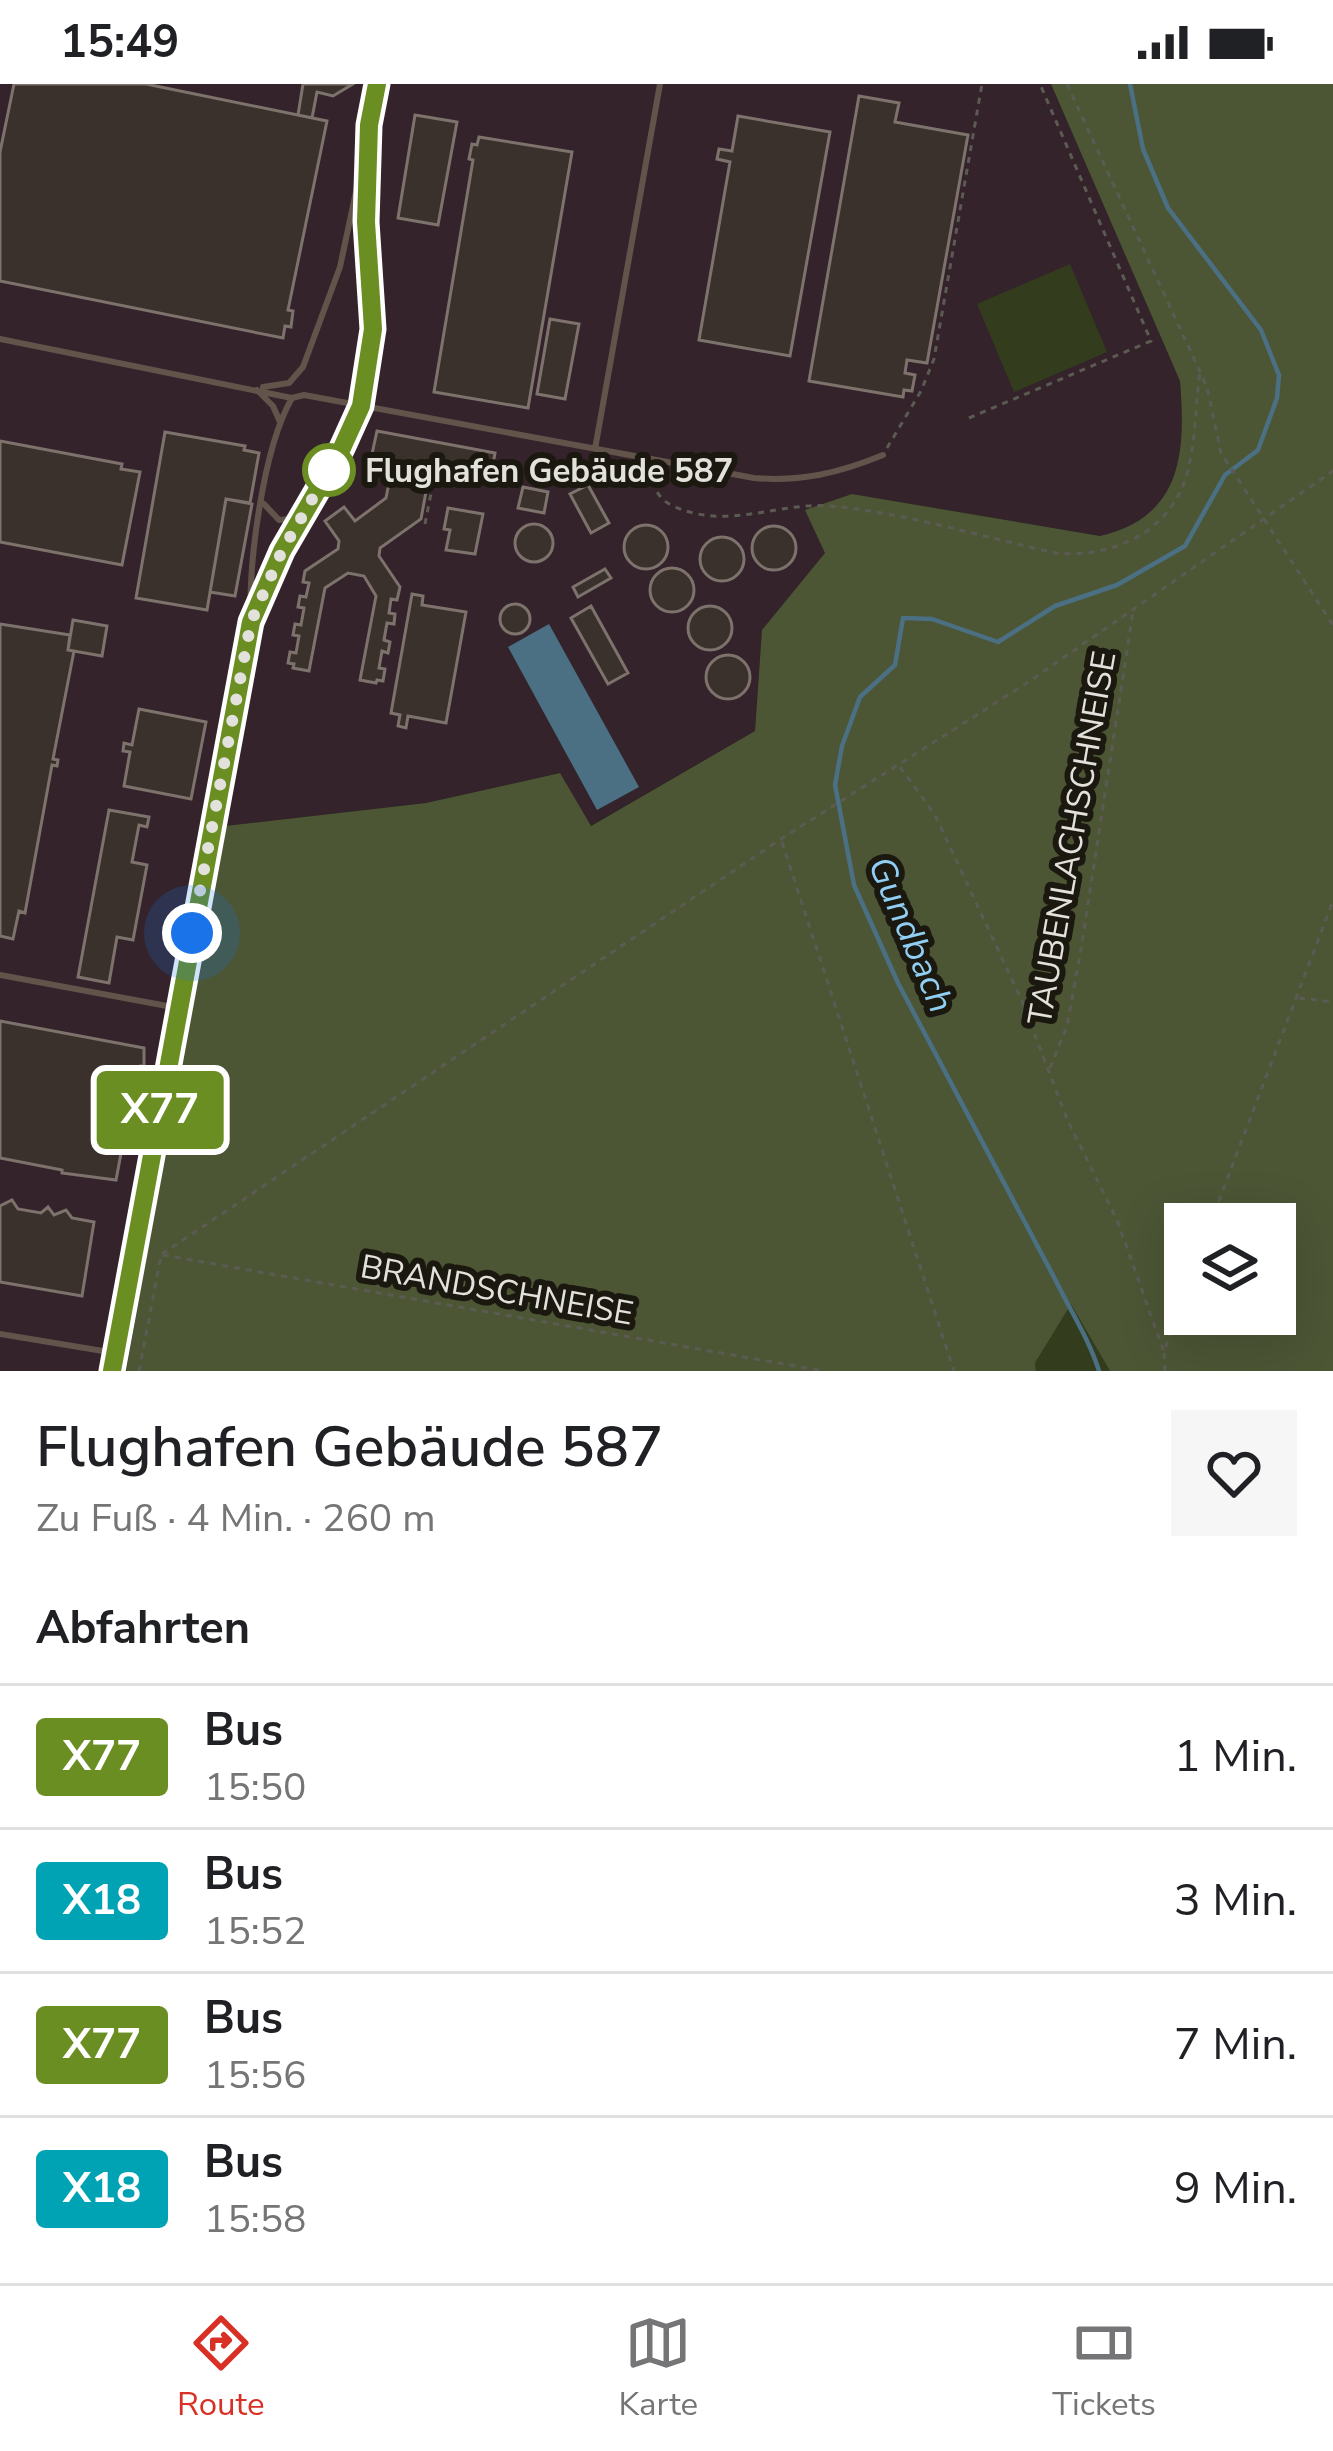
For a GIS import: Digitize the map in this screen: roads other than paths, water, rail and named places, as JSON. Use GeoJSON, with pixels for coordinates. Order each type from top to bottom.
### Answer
{"type":"FeatureCollection","features":[{"type":"Feature","properties":{"kind":"lane"},"geometry":{"type":"LineString","coordinates":[[254,388],[289,382],[303,367],[340,267],[377,84]]}},
{"type":"Feature","properties":{"kind":"lane"},"geometry":{"type":"LineString","coordinates":[[595,449],[660,84]]}},
{"type":"Feature","properties":{"kind":"lane"},"geometry":{"type":"LineString","coordinates":[[251,622],[272,571],[361,406],[373,329],[366,222],[369,125]]}},
{"type":"Feature","properties":{"kind":"lane"},"geometry":{"type":"LineString","coordinates":[[0,339],[292,398]]}},
{"type":"Feature","properties":{"kind":"lane"},"geometry":{"type":"LineString","coordinates":[[254,388],[274,406],[280,422]]}},
{"type":"Feature","properties":{"kind":"lane"},"geometry":{"type":"LineString","coordinates":[[112,1371],[251,622],[262,500],[280,422],[292,398],[299,394],[782,481],[824,476],[883,455]]}},
{"type":"Feature","properties":{"kind":"lane"},"geometry":{"type":"LineString","coordinates":[[262,500],[274,518],[291,522],[301,518]]}},
{"type":"Feature","properties":{"kind":"lane"},"geometry":{"type":"LineString","coordinates":[[0,975],[178,1008]]}},
{"type":"Feature","properties":{"kind":"lane"},"geometry":{"type":"LineString","coordinates":[[0,1334],[115,1353]]}},
{"type":"Feature","properties":{"kind":"water"},"geometry":{"type":"Polygon","coordinates":[[[549,624],[639,787],[597,810],[508,647],[549,624]]]}},
{"type":"Feature","properties":{"kind":"waterway","name":"Gundbach"},"geometry":{"type":"LineString","coordinates":[[1099,1371],[898,983],[854,885],[835,785],[842,746],[860,697],[895,665],[903,618],[932,619],[998,642],[1055,606],[1117,585],[1185,546],[1225,475],[1258,450],[1277,398],[1279,375],[1261,330],[1168,208],[1143,149],[1130,84]]}},
{"type":"Feature","properties":{"kind":"place","name":"Flughafen Gebäude 587"},"geometry":{"type":"Point","coordinates":[329,470]}}]}
